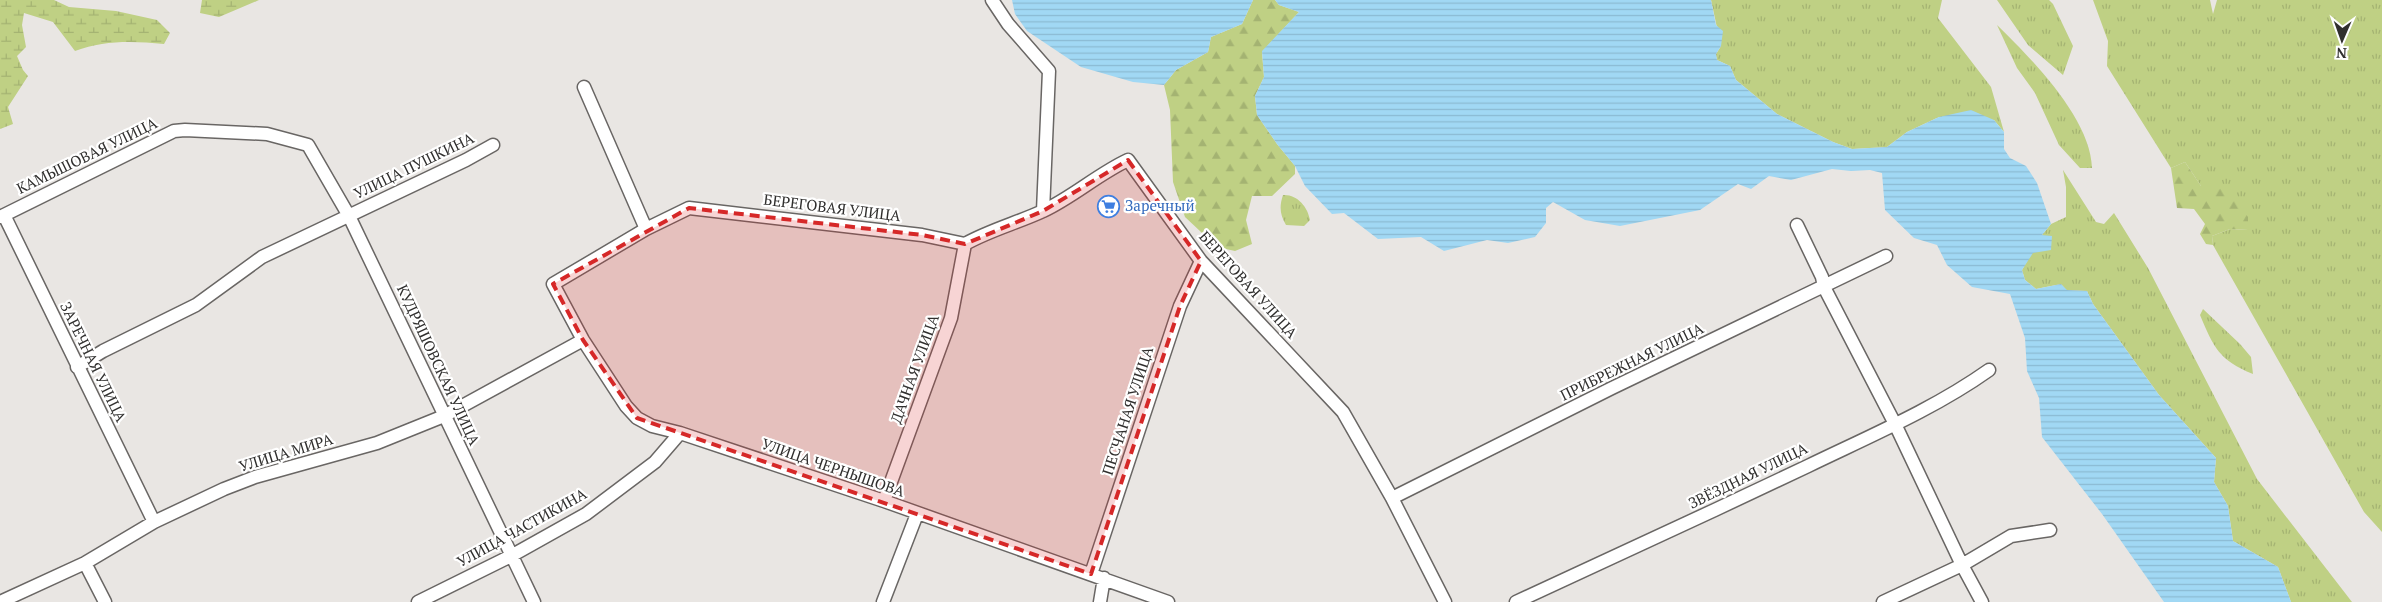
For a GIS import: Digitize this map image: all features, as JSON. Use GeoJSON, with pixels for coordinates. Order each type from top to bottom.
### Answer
{"type":"FeatureCollection","features":[{"type":"Feature","properties":{"kind":"street"},"geometry":{"type":"LineString","coordinates":[[992,0],[1008,24],[1049,71],[1043,211]]}},
{"type":"Feature","properties":{"kind":"street"},"geometry":{"type":"LineString","coordinates":[[584,86],[646,229]]}},
{"type":"Feature","properties":{"kind":"street","name":"КАМЫШОВАЯ УЛИЦА"},"geometry":{"type":"LineString","coordinates":[[2,215],[174,131],[267,134],[308,145]]}},
{"type":"Feature","properties":{"kind":"street","name":"КУДРЯШОВСКАЯ УЛИЦА"},"geometry":{"type":"LineString","coordinates":[[308,145],[349,216],[534,602]]}},
{"type":"Feature","properties":{"kind":"street","name":"УЛИЦА ПУШКИНА"},"geometry":{"type":"LineString","coordinates":[[77,367],[103,351],[196,305],[262,256],[466,160],[493,145]]}},
{"type":"Feature","properties":{"kind":"street","name":"БЕРЕГОВАЯ УЛИЦА"},"geometry":{"type":"LineString","coordinates":[[553,284],[677,212],[697,207],[922,235],[965,244],[1043,211],[1111,168],[1128,160],[1201,261],[1331,397],[1357,434],[1392,498],[1444,602]]}},
{"type":"Feature","properties":{"kind":"street","name":"ЗАРЕЧНАЯ УЛИЦА"},"geometry":{"type":"LineString","coordinates":[[2,215],[154,522]]}},
{"type":"Feature","properties":{"kind":"street"},"geometry":{"type":"LineString","coordinates":[[1797,225],[1822,277],[1824,288],[1895,424],[1962,565],[1982,602]]}},
{"type":"Feature","properties":{"kind":"street","name":"ДАЧНАЯ УЛИЦА"},"geometry":{"type":"LineString","coordinates":[[884,501],[951,318],[965,244]]}},
{"type":"Feature","properties":{"kind":"street","name":"ПРИБРЕЖНАЯ УЛИЦА"},"geometry":{"type":"LineString","coordinates":[[1392,498],[1612,388],[1824,288],[1886,256]]}},
{"type":"Feature","properties":{"kind":"street","name":"ПЕСЧАНАЯ УЛИЦА"},"geometry":{"type":"LineString","coordinates":[[1091,574],[1180,306],[1201,261]]}},
{"type":"Feature","properties":{"kind":"street","name":"УЛИЦА ЧЕРНЫШОВА"},"geometry":{"type":"LineString","coordinates":[[553,284],[583,340],[626,406],[636,418],[652,426],[680,432],[884,501],[1168,602]]}},
{"type":"Feature","properties":{"kind":"street","name":"УЛИЦА МИРА"},"geometry":{"type":"LineString","coordinates":[[0,602],[85,563],[154,522],[255,477],[377,443],[444,416],[583,340]]}},
{"type":"Feature","properties":{"kind":"street","name":"ЗВЁЗДНАЯ УЛИЦА"},"geometry":{"type":"LineString","coordinates":[[1516,602],[1685,525],[1895,424],[1944,399],[1989,370]]}},
{"type":"Feature","properties":{"kind":"street","name":"УЛИЦА ЧАСТИКИНА"},"geometry":{"type":"LineString","coordinates":[[418,602],[511,556],[593,508],[654,462],[680,432]]}},
{"type":"Feature","properties":{"kind":"street"},"geometry":{"type":"LineString","coordinates":[[883,602],[917,514]]}},
{"type":"Feature","properties":{"kind":"street"},"geometry":{"type":"LineString","coordinates":[[1883,602],[1962,565],[2011,536],[2050,530]]}},
{"type":"Feature","properties":{"kind":"street"},"geometry":{"type":"LineString","coordinates":[[85,563],[105,602]]}},
{"type":"Feature","properties":{"kind":"street"},"geometry":{"type":"LineString","coordinates":[[1100,602],[1104,578]]}},
{"type":"Feature","properties":{"kind":"highlighted area"},"geometry":{"type":"Polygon","coordinates":[[[1128,160],[1201,261],[1180,306],[1091,574],[637,418],[583,340],[553,284],[689,208],[922,235],[965,244],[1043,211],[1128,160]]]}},
{"type":"Feature","properties":{"kind":"green space"},"geometry":{"type":"Polygon","coordinates":[[[0,0],[54,0],[69,7],[116,11],[157,20],[170,33],[164,44],[119,42],[86,47],[75,51],[53,22],[24,13],[22,25],[26,47],[17,56],[28,76],[8,107],[13,124],[0,129],[0,0]]]}},
{"type":"Feature","properties":{"kind":"green space"},"geometry":{"type":"Polygon","coordinates":[[[202,0],[259,0],[219,17],[200,13],[202,0]]]}},
{"type":"Feature","properties":{"kind":"green space"},"geometry":{"type":"Polygon","coordinates":[[[1253,0],[1275,0],[1279,5],[1299,12],[1262,52],[1264,77],[1255,96],[1257,115],[1295,166],[1295,174],[1272,196],[1252,196],[1246,220],[1252,244],[1235,251],[1217,247],[1185,217],[1173,182],[1170,110],[1164,85],[1176,70],[1208,52],[1211,37],[1242,24],[1253,0]]]}},
{"type":"Feature","properties":{"kind":"green space"},"geometry":{"type":"Polygon","coordinates":[[[1711,0],[1942,0],[1938,18],[1991,87],[2004,132],[1994,120],[1939,117],[1907,132],[1887,147],[1852,149],[1833,142],[1777,114],[1736,80],[1730,66],[1717,60],[1716,54],[1721,46],[1711,0]]]}},
{"type":"Feature","properties":{"kind":"green space"},"geometry":{"type":"Polygon","coordinates":[[[1997,0],[2049,0],[2053,4],[2073,46],[2063,75],[2028,45],[1997,0]]]}},
{"type":"Feature","properties":{"kind":"green space"},"geometry":{"type":"Polygon","coordinates":[[[2093,0],[2210,0],[2213,14],[2217,0],[2382,0],[2382,532],[2364,512],[2213,245],[2212,236],[2230,229],[2248,230],[2201,186],[2185,162],[2171,168],[2107,66],[2108,41],[2093,0]]]}},
{"type":"Feature","properties":{"kind":"green space"},"geometry":{"type":"Polygon","coordinates":[[[1997,25],[2026,54],[2057,90],[2082,130],[2089,149],[2092,168],[2080,168],[2059,145],[2035,93],[2017,68],[1997,25]]]}},
{"type":"Feature","properties":{"kind":"green space"},"geometry":{"type":"Polygon","coordinates":[[[2185,162],[2201,186],[2223,185],[2248,217],[2248,230],[2230,229],[2212,236],[2213,245],[2206,244],[2200,234],[2205,224],[2194,209],[2177,208],[2171,168],[2185,162]]]}},
{"type":"Feature","properties":{"kind":"green space"},"geometry":{"type":"Polygon","coordinates":[[[2063,170],[2096,222],[2104,224],[2114,213],[2148,268],[2257,479],[2352,602],[2291,602],[2278,567],[2233,541],[2228,506],[2214,482],[2216,458],[2159,395],[2093,304],[2087,291],[2066,290],[2061,284],[2036,289],[2025,280],[2022,270],[2042,235],[2051,224],[2066,217],[2066,187],[2063,170]]]}},
{"type":"Feature","properties":{"kind":"green space"},"geometry":{"type":"Polygon","coordinates":[[[1283,195],[1297,199],[1307,210],[1310,220],[1304,226],[1286,225],[1281,211],[1283,195]]]}},
{"type":"Feature","properties":{"kind":"green space"},"geometry":{"type":"Polygon","coordinates":[[[2203,309],[2251,357],[2253,374],[2232,364],[2219,352],[2209,336],[2200,315],[2203,309]]]}},
{"type":"Feature","properties":{"kind":"water"},"geometry":{"type":"Polygon","coordinates":[[[1012,0],[1253,0],[1242,24],[1211,37],[1208,52],[1176,70],[1164,85],[1133,82],[1081,67],[1027,31],[1015,14],[1012,0]]]}},
{"type":"Feature","properties":{"kind":"water"},"geometry":{"type":"Polygon","coordinates":[[[1275,0],[1711,0],[1716,25],[1723,31],[1721,46],[1716,54],[1717,60],[1730,66],[1736,80],[1777,114],[1833,142],[1852,149],[1887,147],[1907,132],[1939,117],[1971,110],[1994,120],[2004,132],[2004,149],[2010,158],[2026,166],[2037,183],[2051,224],[2042,235],[2052,236],[2051,250],[2033,253],[2022,270],[2025,280],[2036,289],[2061,284],[2067,290],[2087,291],[2093,304],[2159,395],[2216,458],[2214,482],[2228,506],[2233,541],[2278,567],[2291,602],[2164,602],[2102,514],[2042,437],[2039,398],[2027,371],[2025,338],[2010,294],[1972,287],[1947,265],[1937,245],[1914,238],[1885,210],[1882,173],[1870,170],[1832,169],[1791,180],[1769,176],[1751,189],[1738,184],[1700,210],[1620,226],[1585,220],[1553,202],[1546,208],[1546,223],[1535,237],[1508,243],[1487,240],[1444,251],[1421,237],[1378,239],[1344,213],[1332,214],[1305,186],[1295,166],[1257,115],[1255,96],[1264,77],[1262,51],[1299,12],[1279,5],[1275,0]]]}},
{"type":"Feature","properties":{"kind":"place","name":"Заречный"},"geometry":{"type":"Point","coordinates":[1109,206]}}]}
